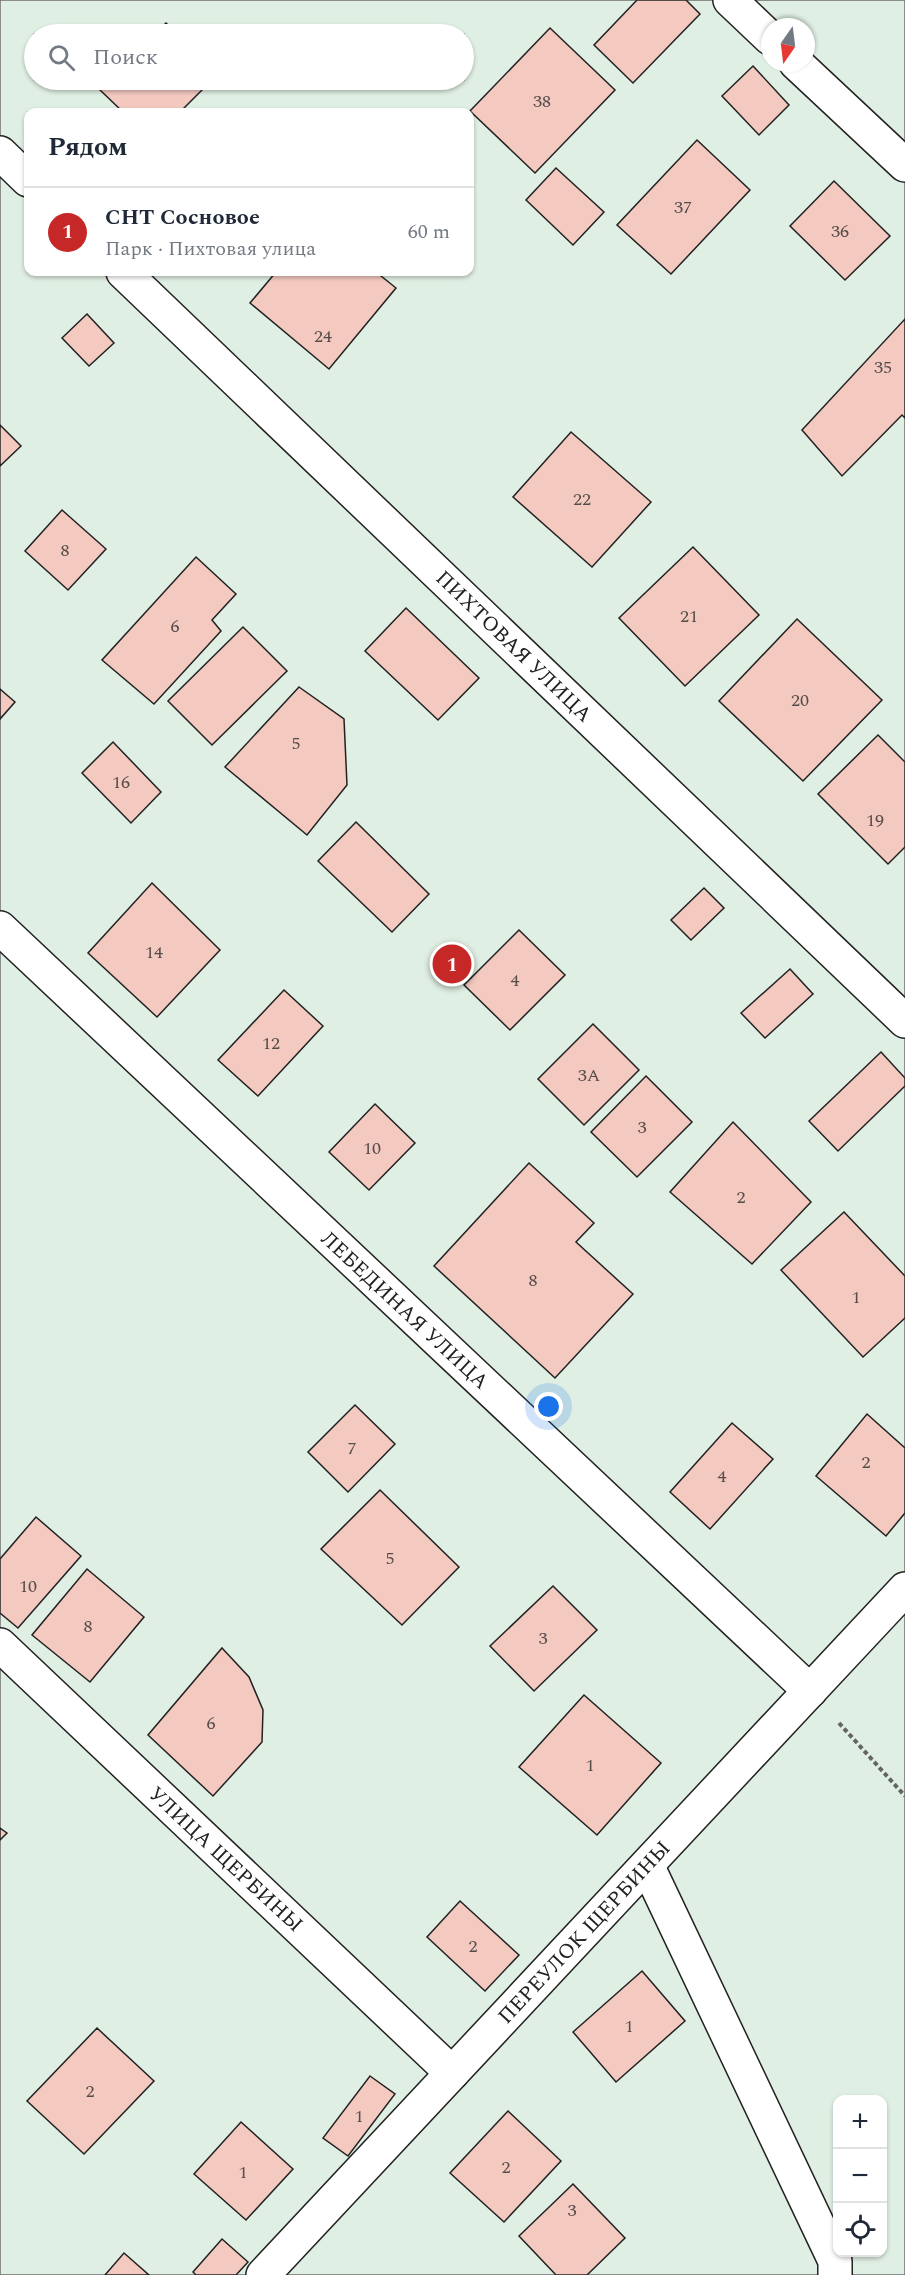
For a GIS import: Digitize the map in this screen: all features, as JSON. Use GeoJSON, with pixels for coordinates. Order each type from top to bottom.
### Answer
{"type":"FeatureCollection","features":[{"type":"Feature","properties":{"kind":"street"},"geometry":{"type":"LineString","coordinates":[[730,0],[761,29]]}},
{"type":"Feature","properties":{"kind":"street"},"geometry":{"type":"LineString","coordinates":[[806,72],[905,165]]}},
{"type":"Feature","properties":{"kind":"street"},"geometry":{"type":"LineString","coordinates":[[0,153],[24,176]]}},
{"type":"Feature","properties":{"kind":"street","name":"ПИХТОВАЯ УЛИЦА"},"geometry":{"type":"LineString","coordinates":[[127,276],[905,1021]]}},
{"type":"Feature","properties":{"kind":"street","name":"ЛЕБЕДИНАЯ УЛИЦА"},"geometry":{"type":"LineString","coordinates":[[0,928],[810,1691]]}},
{"type":"Feature","properties":{"kind":"street","name":"ПЕРЕУЛОК ЩЕРБИНЫ"},"geometry":{"type":"LineString","coordinates":[[263,2275],[905,1589]]}},
{"type":"Feature","properties":{"kind":"street","name":"УЛИЦА ЩЕРБИНЫ"},"geometry":{"type":"LineString","coordinates":[[0,1645],[452,2073]]}},
{"type":"Feature","properties":{"kind":"street"},"geometry":{"type":"LineString","coordinates":[[647,1865],[835,2261],[834,2275]]}},
{"type":"Feature","properties":{"kind":"path"},"geometry":{"type":"LineString","coordinates":[[810,1691],[905,1796]]}},
{"type":"Feature","properties":{"kind":"green space"},"geometry":{"type":"Polygon","coordinates":[[[0,0],[905,0],[905,2275],[0,2275],[0,0]]]}},
{"type":"Feature","properties":{"kind":"building"},"geometry":{"type":"Polygon","coordinates":[[[637,0],[686,0],[700,14],[633,83],[594,45],[637,0]]]}},
{"type":"Feature","properties":{"kind":"building"},"geometry":{"type":"Polygon","coordinates":[[[550,28],[615,90],[535,173],[474,115],[473,108],[550,28]]]}},
{"type":"Feature","properties":{"kind":"building"},"geometry":{"type":"Polygon","coordinates":[[[753,66],[789,105],[759,135],[722,96],[753,66]]]}},
{"type":"Feature","properties":{"kind":"building"},"geometry":{"type":"Polygon","coordinates":[[[100,90],[202,90],[184,108],[119,108],[100,90]]]}},
{"type":"Feature","properties":{"kind":"building"},"geometry":{"type":"Polygon","coordinates":[[[697,140],[750,190],[671,274],[617,225],[697,140]]]}},
{"type":"Feature","properties":{"kind":"building"},"geometry":{"type":"Polygon","coordinates":[[[556,168],[604,212],[573,245],[526,200],[556,168]]]}},
{"type":"Feature","properties":{"kind":"building"},"geometry":{"type":"Polygon","coordinates":[[[834,181],[890,236],[845,280],[790,226],[834,181]]]}},
{"type":"Feature","properties":{"kind":"building"},"geometry":{"type":"Polygon","coordinates":[[[273,276],[381,276],[396,288],[329,369],[250,303],[273,276]]]}},
{"type":"Feature","properties":{"kind":"building"},"geometry":{"type":"Polygon","coordinates":[[[87,314],[114,343],[89,366],[62,338],[87,314]]]}},
{"type":"Feature","properties":{"kind":"building"},"geometry":{"type":"Polygon","coordinates":[[[905,319],[905,418],[902,415],[842,476],[802,430],[905,319]]]}},
{"type":"Feature","properties":{"kind":"building"},"geometry":{"type":"Polygon","coordinates":[[[0,425],[21,446],[0,466],[0,425]]]}},
{"type":"Feature","properties":{"kind":"building"},"geometry":{"type":"Polygon","coordinates":[[[571,432],[651,502],[592,567],[513,497],[571,432]]]}},
{"type":"Feature","properties":{"kind":"building"},"geometry":{"type":"Polygon","coordinates":[[[62,510],[106,549],[68,590],[25,551],[62,510]]]}},
{"type":"Feature","properties":{"kind":"building"},"geometry":{"type":"Polygon","coordinates":[[[693,547],[759,615],[685,686],[619,618],[693,547]]]}},
{"type":"Feature","properties":{"kind":"building"},"geometry":{"type":"Polygon","coordinates":[[[196,557],[236,594],[212,620],[221,631],[154,704],[102,660],[196,557]]]}},
{"type":"Feature","properties":{"kind":"building"},"geometry":{"type":"Polygon","coordinates":[[[406,608],[479,678],[438,720],[365,651],[406,608]]]}},
{"type":"Feature","properties":{"kind":"building"},"geometry":{"type":"Polygon","coordinates":[[[797,619],[882,700],[803,781],[719,701],[797,619]]]}},
{"type":"Feature","properties":{"kind":"building"},"geometry":{"type":"Polygon","coordinates":[[[243,627],[287,671],[212,745],[168,701],[243,627]]]}},
{"type":"Feature","properties":{"kind":"building"},"geometry":{"type":"Polygon","coordinates":[[[299,687],[344,719],[347,785],[307,835],[225,767],[299,687]]]}},
{"type":"Feature","properties":{"kind":"building"},"geometry":{"type":"Polygon","coordinates":[[[0,689],[15,702],[0,719],[0,689]]]}},
{"type":"Feature","properties":{"kind":"building"},"geometry":{"type":"Polygon","coordinates":[[[878,735],[905,762],[905,847],[888,864],[818,794],[878,735]]]}},
{"type":"Feature","properties":{"kind":"building"},"geometry":{"type":"Polygon","coordinates":[[[113,742],[161,792],[131,823],[82,773],[113,742]]]}},
{"type":"Feature","properties":{"kind":"building"},"geometry":{"type":"Polygon","coordinates":[[[356,822],[429,894],[392,932],[318,861],[356,822]]]}},
{"type":"Feature","properties":{"kind":"building"},"geometry":{"type":"Polygon","coordinates":[[[152,883],[220,950],[157,1017],[88,953],[152,883]]]}},
{"type":"Feature","properties":{"kind":"building"},"geometry":{"type":"Polygon","coordinates":[[[704,888],[724,908],[691,940],[671,920],[704,888]]]}},
{"type":"Feature","properties":{"kind":"building"},"geometry":{"type":"Polygon","coordinates":[[[519,930],[565,975],[510,1030],[464,985],[519,930]]]}},
{"type":"Feature","properties":{"kind":"building"},"geometry":{"type":"Polygon","coordinates":[[[790,969],[813,994],[765,1038],[741,1013],[790,969]]]}},
{"type":"Feature","properties":{"kind":"building"},"geometry":{"type":"Polygon","coordinates":[[[284,990],[323,1026],[258,1096],[218,1060],[284,990]]]}},
{"type":"Feature","properties":{"kind":"building"},"geometry":{"type":"Polygon","coordinates":[[[593,1024],[639,1070],[584,1125],[538,1079],[593,1024]]]}},
{"type":"Feature","properties":{"kind":"building"},"geometry":{"type":"Polygon","coordinates":[[[881,1052],[905,1078],[905,1086],[838,1151],[809,1121],[881,1052]]]}},
{"type":"Feature","properties":{"kind":"building"},"geometry":{"type":"Polygon","coordinates":[[[646,1076],[692,1122],[637,1177],[591,1132],[646,1076]]]}},
{"type":"Feature","properties":{"kind":"building"},"geometry":{"type":"Polygon","coordinates":[[[375,1104],[415,1143],[369,1190],[329,1152],[375,1104]]]}},
{"type":"Feature","properties":{"kind":"building"},"geometry":{"type":"Polygon","coordinates":[[[733,1122],[811,1202],[752,1264],[670,1192],[733,1122]]]}},
{"type":"Feature","properties":{"kind":"building"},"geometry":{"type":"Polygon","coordinates":[[[529,1163],[594,1223],[576,1242],[633,1294],[555,1378],[434,1266],[529,1163]]]}},
{"type":"Feature","properties":{"kind":"building"},"geometry":{"type":"Polygon","coordinates":[[[844,1212],[905,1276],[905,1318],[863,1357],[781,1270],[844,1212]]]}},
{"type":"Feature","properties":{"kind":"building"},"geometry":{"type":"Polygon","coordinates":[[[355,1405],[395,1444],[348,1492],[308,1452],[355,1405]]]}},
{"type":"Feature","properties":{"kind":"building"},"geometry":{"type":"Polygon","coordinates":[[[867,1414],[905,1448],[905,1513],[886,1536],[816,1476],[867,1414]]]}},
{"type":"Feature","properties":{"kind":"building"},"geometry":{"type":"Polygon","coordinates":[[[732,1423],[773,1459],[710,1529],[670,1492],[732,1423]]]}},
{"type":"Feature","properties":{"kind":"building"},"geometry":{"type":"Polygon","coordinates":[[[380,1490],[459,1567],[402,1625],[321,1549],[380,1490]]]}},
{"type":"Feature","properties":{"kind":"building"},"geometry":{"type":"Polygon","coordinates":[[[36,1517],[81,1556],[18,1628],[0,1613],[0,1559],[36,1517]]]}},
{"type":"Feature","properties":{"kind":"building"},"geometry":{"type":"Polygon","coordinates":[[[87,1569],[144,1617],[90,1682],[32,1635],[87,1569]]]}},
{"type":"Feature","properties":{"kind":"building"},"geometry":{"type":"Polygon","coordinates":[[[553,1586],[597,1630],[534,1691],[490,1646],[553,1586]]]}},
{"type":"Feature","properties":{"kind":"building"},"geometry":{"type":"Polygon","coordinates":[[[222,1648],[249,1677],[263,1710],[262,1742],[213,1796],[148,1735],[222,1648]]]}},
{"type":"Feature","properties":{"kind":"building"},"geometry":{"type":"Polygon","coordinates":[[[584,1695],[661,1763],[597,1835],[519,1767],[584,1695]]]}},
{"type":"Feature","properties":{"kind":"building"},"geometry":{"type":"Polygon","coordinates":[[[0,1828],[7,1833],[0,1840],[0,1828]]]}},
{"type":"Feature","properties":{"kind":"building"},"geometry":{"type":"Polygon","coordinates":[[[460,1901],[519,1955],[485,1991],[427,1937],[460,1901]]]}},
{"type":"Feature","properties":{"kind":"building"},"geometry":{"type":"Polygon","coordinates":[[[642,1971],[685,2021],[616,2082],[573,2032],[642,1971]]]}},
{"type":"Feature","properties":{"kind":"building"},"geometry":{"type":"Polygon","coordinates":[[[97,2028],[154,2081],[84,2154],[27,2101],[97,2028]]]}},
{"type":"Feature","properties":{"kind":"building"},"geometry":{"type":"Polygon","coordinates":[[[370,2076],[395,2094],[348,2156],[323,2138],[370,2076]]]}},
{"type":"Feature","properties":{"kind":"building"},"geometry":{"type":"Polygon","coordinates":[[[508,2111],[561,2161],[504,2222],[450,2173],[508,2111]]]}},
{"type":"Feature","properties":{"kind":"building"},"geometry":{"type":"Polygon","coordinates":[[[241,2122],[293,2169],[246,2220],[194,2174],[241,2122]]]}},
{"type":"Feature","properties":{"kind":"building"},"geometry":{"type":"Polygon","coordinates":[[[573,2184],[625,2238],[587,2275],[556,2275],[519,2236],[573,2184]]]}},
{"type":"Feature","properties":{"kind":"building"},"geometry":{"type":"Polygon","coordinates":[[[222,2239],[248,2262],[236,2275],[196,2275],[193,2272],[222,2239]]]}},
{"type":"Feature","properties":{"kind":"building"},"geometry":{"type":"Polygon","coordinates":[[[124,2253],[149,2275],[105,2275],[124,2253]]]}},
{"type":"Feature","properties":{"kind":"place","name":"СНТ Сосновое"},"geometry":{"type":"Point","coordinates":[452,964]}}]}
